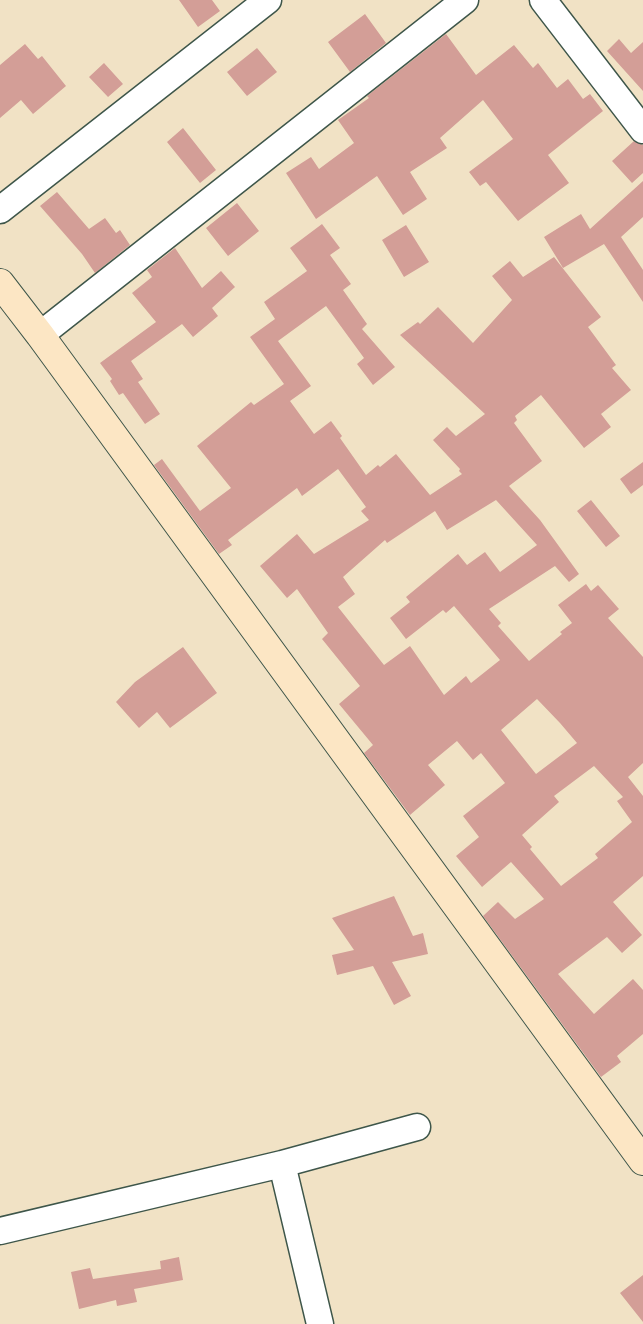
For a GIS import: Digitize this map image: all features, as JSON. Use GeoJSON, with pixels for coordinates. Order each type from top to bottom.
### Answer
{"type":"FeatureCollection","features":[{"type":"Feature","properties":{"kind":"street"},"geometry":{"type":"LineString","coordinates":[[0,210],[268,0]]}},
{"type":"Feature","properties":{"kind":"street"},"geometry":{"type":"LineString","coordinates":[[40,335],[465,0]]}},
{"type":"Feature","properties":{"kind":"street"},"geometry":{"type":"LineString","coordinates":[[543,0],[643,130]]}},
{"type":"Feature","properties":{"kind":"street"},"geometry":{"type":"LineString","coordinates":[[0,283],[40,335],[643,1161]]}},
{"type":"Feature","properties":{"kind":"street"},"geometry":{"type":"LineString","coordinates":[[0,1231],[282,1164],[417,1127]]}},
{"type":"Feature","properties":{"kind":"street"},"geometry":{"type":"LineString","coordinates":[[282,1164],[320,1324]]}},
{"type":"Feature","properties":{"kind":"building"},"geometry":{"type":"Polygon","coordinates":[[[179,0],[212,0],[220,11],[198,27],[179,0]]]}},
{"type":"Feature","properties":{"kind":"building"},"geometry":{"type":"Polygon","coordinates":[[[365,14],[386,43],[350,72],[328,42],[365,14]]]}},
{"type":"Feature","properties":{"kind":"building"},"geometry":{"type":"Polygon","coordinates":[[[446,34],[476,75],[514,45],[533,68],[538,63],[557,88],[568,79],[583,99],[590,94],[603,111],[548,155],[569,183],[518,221],[486,182],[480,186],[469,172],[513,139],[483,100],[440,138],[447,148],[410,172],[427,199],[403,215],[377,176],[316,219],[286,173],[311,157],[319,169],[354,143],[338,120],[369,98],[367,96],[446,34]]]}},
{"type":"Feature","properties":{"kind":"building"},"geometry":{"type":"Polygon","coordinates":[[[619,39],[631,53],[643,42],[643,91],[607,51],[619,39]]]}},
{"type":"Feature","properties":{"kind":"building"},"geometry":{"type":"Polygon","coordinates":[[[25,44],[38,59],[42,56],[66,86],[33,114],[21,100],[0,118],[0,65],[25,44]]]}},
{"type":"Feature","properties":{"kind":"building"},"geometry":{"type":"Polygon","coordinates":[[[257,48],[277,72],[247,96],[227,72],[257,48]]]}},
{"type":"Feature","properties":{"kind":"building"},"geometry":{"type":"Polygon","coordinates":[[[104,63],[123,84],[108,97],[89,77],[104,63]]]}},
{"type":"Feature","properties":{"kind":"building"},"geometry":{"type":"Polygon","coordinates":[[[183,128],[216,170],[200,183],[167,142],[183,128]]]}},
{"type":"Feature","properties":{"kind":"building"},"geometry":{"type":"Polygon","coordinates":[[[634,141],[643,145],[643,173],[632,183],[612,161],[634,141]]]}},
{"type":"Feature","properties":{"kind":"building"},"geometry":{"type":"Polygon","coordinates":[[[643,181],[643,217],[621,237],[643,270],[643,302],[604,244],[563,268],[544,237],[581,214],[590,229],[643,181]]]}},
{"type":"Feature","properties":{"kind":"building"},"geometry":{"type":"Polygon","coordinates":[[[57,192],[89,229],[105,218],[116,233],[120,230],[130,245],[95,273],[82,254],[40,206],[57,192]]]}},
{"type":"Feature","properties":{"kind":"building"},"geometry":{"type":"Polygon","coordinates":[[[237,203],[259,231],[228,256],[206,228],[237,203]]]}},
{"type":"Feature","properties":{"kind":"building"},"geometry":{"type":"Polygon","coordinates":[[[322,224],[340,248],[330,255],[351,284],[343,290],[367,324],[362,329],[395,367],[373,385],[357,364],[364,358],[326,306],[278,341],[311,386],[290,401],[314,434],[331,421],[342,436],[340,438],[366,475],[396,454],[430,495],[462,474],[459,471],[460,469],[433,440],[447,427],[456,436],[485,414],[400,335],[418,322],[420,324],[438,307],[473,343],[512,300],[492,276],[510,261],[523,277],[554,257],[601,317],[588,327],[616,365],[612,368],[631,390],[601,414],[611,427],[584,448],[541,395],[515,416],[517,420],[514,423],[542,461],[509,486],[540,520],[579,574],[569,582],[555,566],[489,609],[501,623],[498,626],[529,661],[562,634],[560,632],[572,623],[558,605],[586,584],[591,591],[598,585],[619,609],[608,618],[643,657],[643,763],[628,777],[643,796],[643,876],[613,902],[642,935],[622,953],[607,937],[558,974],[594,1014],[633,979],[643,990],[643,1034],[617,1056],[621,1062],[601,1077],[483,916],[498,902],[515,919],[544,899],[511,862],[482,887],[456,856],[479,837],[463,816],[505,783],[481,753],[473,760],[457,741],[428,765],[445,785],[410,815],[364,753],[373,745],[339,704],[360,686],[322,639],[328,633],[297,589],[287,598],[260,566],[297,534],[314,554],[369,520],[361,511],[366,507],[338,469],[302,496],[297,488],[228,540],[232,545],[219,554],[154,465],[162,459],[200,511],[231,488],[197,446],[251,402],[254,405],[284,384],[250,337],[275,319],[264,302],[307,271],[290,248],[322,224]],[[496,500],[447,530],[435,511],[387,543],[385,540],[343,577],[355,594],[338,607],[384,665],[410,646],[444,695],[466,676],[471,683],[500,660],[454,606],[446,613],[443,610],[406,639],[390,618],[410,602],[406,597],[458,554],[467,565],[485,552],[500,572],[537,545],[496,500]],[[537,699],[501,730],[536,774],[577,743],[537,699]],[[594,766],[554,796],[559,802],[522,835],[532,847],[530,849],[561,886],[598,858],[595,854],[632,822],[617,801],[623,797],[594,766]]]}},
{"type":"Feature","properties":{"kind":"building"},"geometry":{"type":"Polygon","coordinates":[[[406,225],[429,262],[404,277],[382,240],[406,225]]]}},
{"type":"Feature","properties":{"kind":"building"},"geometry":{"type":"Polygon","coordinates":[[[175,248],[202,288],[221,271],[235,287],[212,308],[218,316],[193,337],[182,324],[131,361],[143,379],[138,382],[160,414],[145,424],[123,393],[119,395],[110,381],[112,379],[100,363],[156,322],[132,293],[152,277],[147,270],[175,248]]]}},
{"type":"Feature","properties":{"kind":"building"},"geometry":{"type":"Polygon","coordinates":[[[643,462],[643,485],[631,494],[620,479],[643,462]]]}},
{"type":"Feature","properties":{"kind":"building"},"geometry":{"type":"Polygon","coordinates":[[[591,500],[620,536],[606,547],[577,511],[591,500]]]}},
{"type":"Feature","properties":{"kind":"building"},"geometry":{"type":"Polygon","coordinates":[[[183,647],[217,693],[170,728],[157,712],[139,728],[116,702],[135,682],[183,647]]]}},
{"type":"Feature","properties":{"kind":"building"},"geometry":{"type":"Polygon","coordinates":[[[394,896],[413,936],[423,933],[428,954],[392,962],[411,996],[394,1005],[373,966],[337,975],[332,955],[354,950],[332,918],[394,896]]]}},
{"type":"Feature","properties":{"kind":"building"},"geometry":{"type":"Polygon","coordinates":[[[179,1257],[183,1280],[134,1289],[137,1302],[117,1306],[116,1300],[79,1309],[71,1272],[90,1268],[93,1279],[161,1269],[160,1261],[179,1257]]]}},
{"type":"Feature","properties":{"kind":"building"},"geometry":{"type":"Polygon","coordinates":[[[643,1275],[643,1322],[620,1293],[643,1275]]]}}]}
